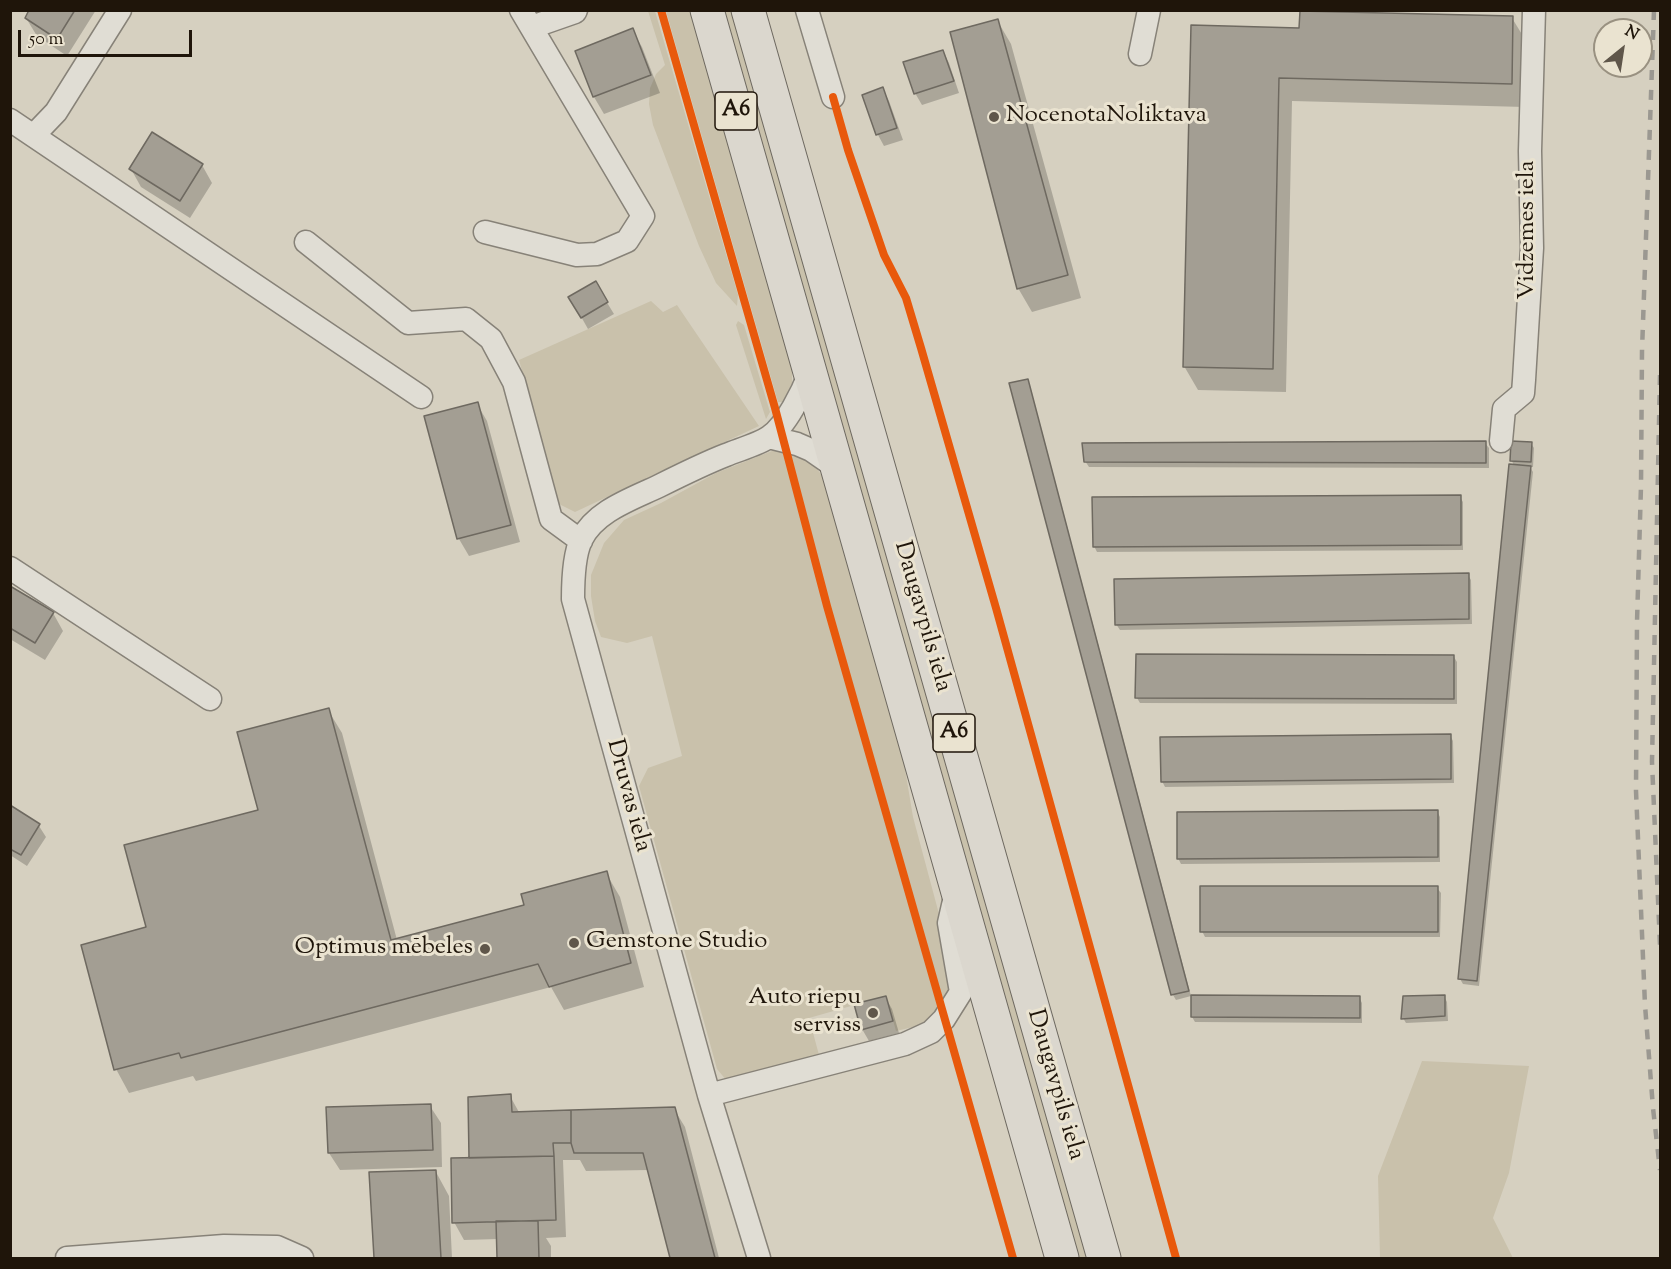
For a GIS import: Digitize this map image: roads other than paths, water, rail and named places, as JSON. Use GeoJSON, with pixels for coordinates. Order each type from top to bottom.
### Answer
{"type":"FeatureCollection","features":[{"type":"Feature","properties":{"kind":"highway","name":"Daugavpils iela"},"geometry":{"type":"LineString","coordinates":[[707,10],[1062,1258]]}},
{"type":"Feature","properties":{"kind":"highway","name":"Daugavpils iela"},"geometry":{"type":"LineString","coordinates":[[748,10],[1104,1258]]}},
{"type":"Feature","properties":{"kind":"street"},"geometry":{"type":"LineString","coordinates":[[34,135],[56,112],[120,10]]}},
{"type":"Feature","properties":{"kind":"street"},"geometry":{"type":"LineString","coordinates":[[485,232],[577,255],[597,254],[627,241],[644,216],[526,19],[576,10]]}},
{"type":"Feature","properties":{"kind":"street"},"geometry":{"type":"LineString","coordinates":[[807,10],[833,97]]}},
{"type":"Feature","properties":{"kind":"street"},"geometry":{"type":"LineString","coordinates":[[1140,54],[1149,10]]}},
{"type":"Feature","properties":{"kind":"street","name":"Vidzemes iela"},"geometry":{"type":"LineString","coordinates":[[1501,441],[1504,409],[1523,393],[1524,380],[1532,248],[1530,151],[1533,10]]}},
{"type":"Feature","properties":{"kind":"street"},"geometry":{"type":"LineString","coordinates":[[10,120],[421,397]]}},
{"type":"Feature","properties":{"kind":"street"},"geometry":{"type":"LineString","coordinates":[[306,242],[408,322],[466,319],[491,339],[513,382],[550,519],[581,541]]}},
{"type":"Feature","properties":{"kind":"street","name":"Druvas iela"},"geometry":{"type":"LineString","coordinates":[[759,1258],[709,1095],[573,598],[573,578],[581,541],[601,516],[700,465],[769,437],[792,410],[810,372]]}},
{"type":"Feature","properties":{"kind":"street"},"geometry":{"type":"LineString","coordinates":[[769,437],[811,450],[837,468]]}},
{"type":"Feature","properties":{"kind":"street"},"geometry":{"type":"LineString","coordinates":[[10,568],[210,699]]}},
{"type":"Feature","properties":{"kind":"street"},"geometry":{"type":"LineString","coordinates":[[709,1095],[905,1044],[931,1032],[944,1019],[961,992],[948,922],[957,891]]}},
{"type":"Feature","properties":{"kind":"street"},"geometry":{"type":"LineString","coordinates":[[67,1258],[224,1246],[277,1247],[302,1258]]}},
{"type":"Feature","properties":{"kind":"railway"},"geometry":{"type":"LineString","coordinates":[[1654,10],[1642,351],[1636,791],[1645,1005],[1660,1170]]}},
{"type":"Feature","properties":{"kind":"railway"},"geometry":{"type":"LineString","coordinates":[[1660,375],[1652,762],[1660,945]]}},
{"type":"Feature","properties":{"kind":"place","name":"NocenotaNoliktava"},"geometry":{"type":"Point","coordinates":[994,117]}},
{"type":"Feature","properties":{"kind":"place","name":"Gemstone Studio"},"geometry":{"type":"Point","coordinates":[574,943]}},
{"type":"Feature","properties":{"kind":"place","name":"Optimus mēbeles"},"geometry":{"type":"Point","coordinates":[485,949]}},
{"type":"Feature","properties":{"kind":"place","name":"Auto riepu serviss"},"geometry":{"type":"Point","coordinates":[873,1013]}}]}
